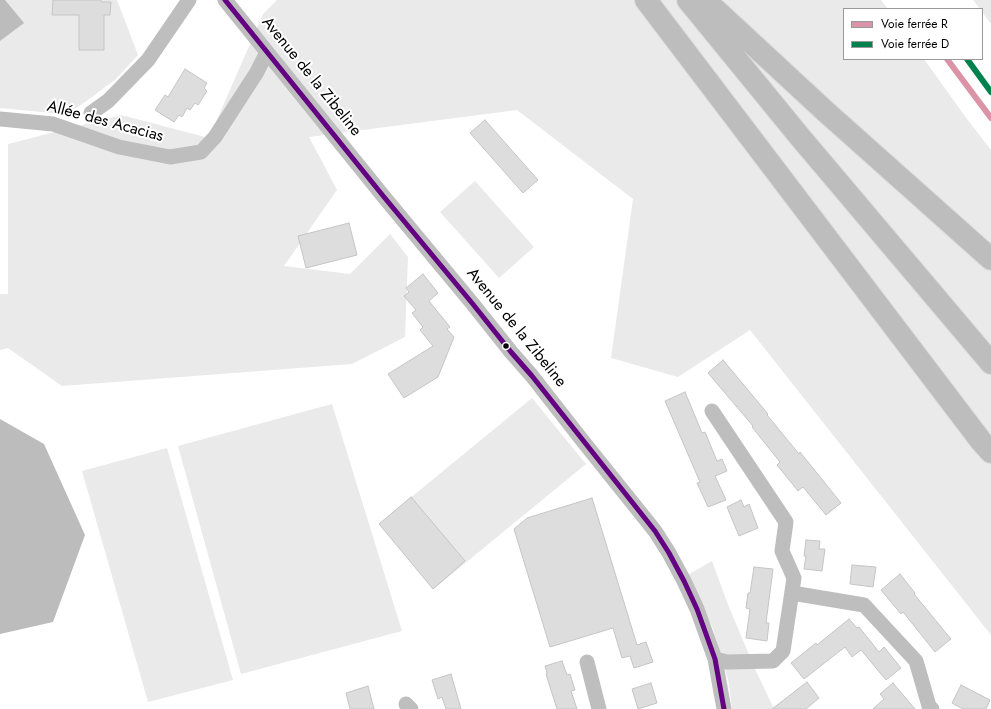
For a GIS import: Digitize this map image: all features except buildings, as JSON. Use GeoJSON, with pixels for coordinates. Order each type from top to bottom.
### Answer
{"type":"FeatureCollection","features":[{"type":"Feature","properties":{"kind":"main road"},"geometry":{"type":"LineString","coordinates":[[646,0],[991,452]]}},
{"type":"Feature","properties":{"kind":"main road"},"geometry":{"type":"LineString","coordinates":[[688,0],[800,137],[991,363]]}},
{"type":"Feature","properties":{"kind":"main road"},"geometry":{"type":"LineString","coordinates":[[705,0],[825,111],[991,259]]}},
{"type":"Feature","properties":{"kind":"street"},"geometry":{"type":"LineString","coordinates":[[92,113],[108,101],[148,60],[189,0]]}},
{"type":"Feature","properties":{"kind":"street","name":"Avenue de la Zibeline"},"geometry":{"type":"LineString","coordinates":[[233,3],[267,52],[384,197],[532,376],[586,446],[655,531],[669,553],[697,609],[715,659],[724,709]]}},
{"type":"Feature","properties":{"kind":"street","name":"Allée des Acacias"},"geometry":{"type":"LineString","coordinates":[[0,118],[52,124],[119,147],[161,156],[170,157],[201,152],[215,137],[257,72],[267,52]]}},
{"type":"Feature","properties":{"kind":"street"},"geometry":{"type":"LineString","coordinates":[[712,412],[786,522],[782,551],[794,578],[783,651],[773,660],[726,662],[715,659]]}},
{"type":"Feature","properties":{"kind":"street"},"geometry":{"type":"LineString","coordinates":[[792,593],[864,605],[916,661],[929,706],[932,709]]}},
{"type":"Feature","properties":{"kind":"street"},"geometry":{"type":"LineString","coordinates":[[587,662],[599,709]]}},
{"type":"Feature","properties":{"kind":"shaded area"},"geometry":{"type":"Polygon","coordinates":[[[0,0],[117,0],[138,55],[116,79],[76,108],[62,114],[0,108],[0,0]]]}},
{"type":"Feature","properties":{"kind":"shaded area"},"geometry":{"type":"Polygon","coordinates":[[[0,0],[5,0],[24,23],[0,41],[0,0]]]}},
{"type":"Feature","properties":{"kind":"shaded area"},"geometry":{"type":"Polygon","coordinates":[[[277,0],[881,0],[887,8],[843,8],[843,60],[925,60],[991,150],[991,635],[750,330],[678,377],[611,358],[633,199],[517,110],[309,137],[337,190],[284,266],[350,274],[390,234],[408,257],[405,337],[352,364],[62,386],[8,348],[0,350],[0,294],[8,294],[8,144],[121,115],[209,138],[263,14],[277,0]]]}},
{"type":"Feature","properties":{"kind":"shaded area"},"geometry":{"type":"Polygon","coordinates":[[[973,0],[991,0],[991,24],[983,13],[983,8],[979,8],[973,0]]]}},
{"type":"Feature","properties":{"kind":"shaded area"},"geometry":{"type":"Polygon","coordinates":[[[475,181],[534,247],[499,278],[440,212],[475,181]]]}},
{"type":"Feature","properties":{"kind":"shaded area"},"geometry":{"type":"Polygon","coordinates":[[[532,398],[586,464],[435,588],[381,522],[532,398]]]}},
{"type":"Feature","properties":{"kind":"shaded area"},"geometry":{"type":"Polygon","coordinates":[[[332,404],[402,631],[241,674],[178,446],[332,404]]]}},
{"type":"Feature","properties":{"kind":"shaded area"},"geometry":{"type":"Polygon","coordinates":[[[0,419],[44,444],[85,535],[53,622],[0,634],[0,419]]]}},
{"type":"Feature","properties":{"kind":"shaded area"},"geometry":{"type":"Polygon","coordinates":[[[167,448],[233,680],[148,702],[82,471],[167,448]]]}},
{"type":"Feature","properties":{"kind":"shaded area"},"geometry":{"type":"Polygon","coordinates":[[[712,561],[727,602],[755,669],[774,709],[732,709],[729,683],[712,626],[686,576],[712,561]]]}},
{"type":"Feature","properties":{"kind":"rail line","name":"R"},"geometry":{"type":"LineString","coordinates":[[948,60],[991,118]]}},
{"type":"Feature","properties":{"kind":"rail line","name":"D"},"geometry":{"type":"LineString","coordinates":[[968,60],[991,92]]}},
{"type":"Feature","properties":{"kind":"transit line"},"geometry":{"type":"LineString","coordinates":[[225,0],[384,197],[532,376],[655,531],[669,553],[697,609],[715,659],[724,709]]}}]}
